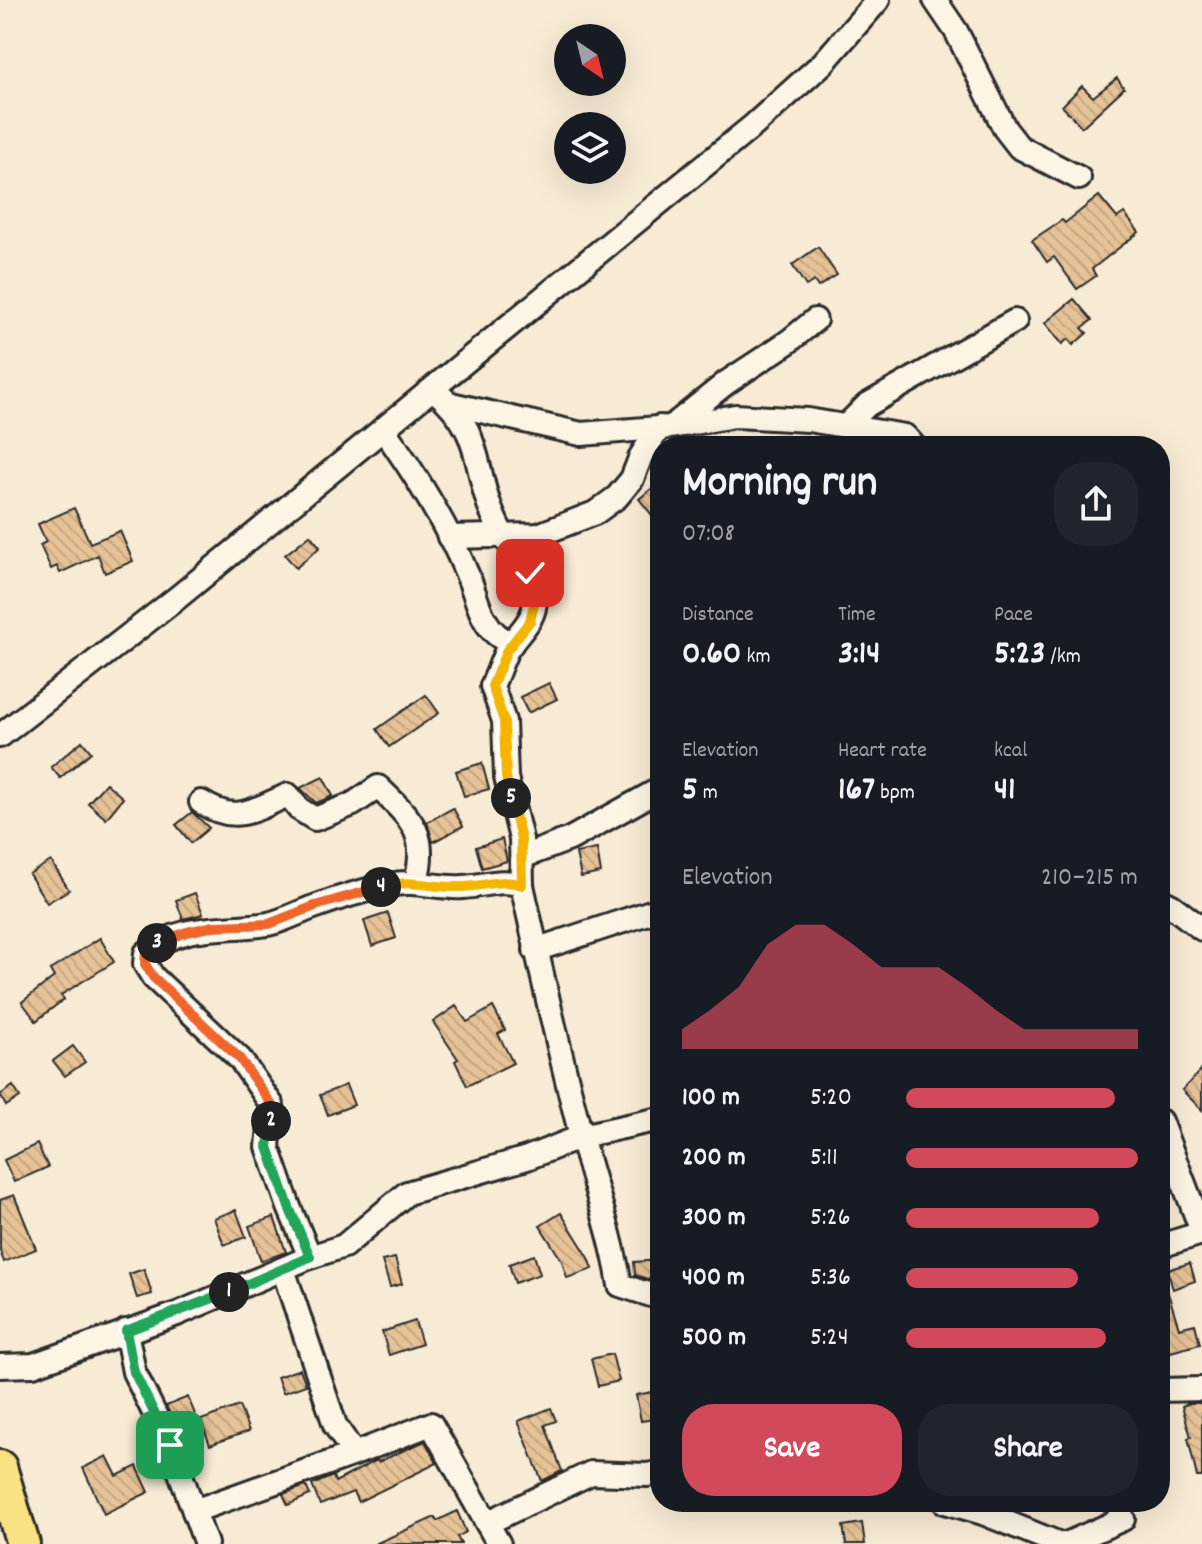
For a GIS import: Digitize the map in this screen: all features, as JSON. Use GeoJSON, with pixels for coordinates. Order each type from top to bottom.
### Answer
{"type":"FeatureCollection","features":[{"type":"Feature","properties":{"kind":"highway"},"geometry":{"type":"LineString","coordinates":[[0,1467],[23,1544]]}},
{"type":"Feature","properties":{"kind":"street"},"geometry":{"type":"LineString","coordinates":[[0,736],[177,598],[754,125],[823,63],[878,0]]}},
{"type":"Feature","properties":{"kind":"street"},"geometry":{"type":"LineString","coordinates":[[935,0],[956,31],[1005,129],[1019,147],[1079,178]]}},
{"type":"Feature","properties":{"kind":"street"},"geometry":{"type":"LineString","coordinates":[[658,436],[666,427],[815,320]]}},
{"type":"Feature","properties":{"kind":"street"},"geometry":{"type":"LineString","coordinates":[[846,426],[877,399],[1015,321]]}},
{"type":"Feature","properties":{"kind":"street"},"geometry":{"type":"LineString","coordinates":[[433,389],[451,404],[465,423],[477,451],[497,525],[530,573],[535,600],[530,621],[512,643],[492,686],[504,721],[506,777],[521,839],[522,885],[535,950],[582,1137],[613,1242],[620,1285],[650,1295]]}},
{"type":"Feature","properties":{"kind":"street"},"geometry":{"type":"LineString","coordinates":[[451,404],[581,434],[666,427],[735,416],[783,417],[905,436]]}},
{"type":"Feature","properties":{"kind":"street"},"geometry":{"type":"LineString","coordinates":[[383,429],[402,455],[449,537],[484,618],[495,635],[512,643]]}},
{"type":"Feature","properties":{"kind":"street"},"geometry":{"type":"LineString","coordinates":[[449,537],[538,535],[595,513],[617,497],[632,479],[641,456],[650,446]]}},
{"type":"Feature","properties":{"kind":"street"},"geometry":{"type":"LineString","coordinates":[[201,802],[215,811],[238,816],[288,795],[299,809],[315,819],[353,804],[378,787],[410,818],[419,839],[423,858],[416,881]]}},
{"type":"Feature","properties":{"kind":"street"},"geometry":{"type":"LineString","coordinates":[[522,857],[570,839],[650,795]]}},
{"type":"Feature","properties":{"kind":"street"},"geometry":{"type":"LineString","coordinates":[[310,1257],[268,1147],[272,1105],[240,1059],[153,977],[145,964],[146,953],[158,942],[187,932],[214,926],[269,924],[315,906],[391,884],[416,881],[460,887],[507,880],[522,885]]}},
{"type":"Feature","properties":{"kind":"street"},"geometry":{"type":"LineString","coordinates":[[1170,911],[1202,929]]}},
{"type":"Feature","properties":{"kind":"street"},"geometry":{"type":"LineString","coordinates":[[535,950],[650,912]]}},
{"type":"Feature","properties":{"kind":"street"},"geometry":{"type":"LineString","coordinates":[[0,1366],[33,1365],[177,1314],[310,1257],[344,1246],[407,1193],[527,1158],[582,1137],[650,1121]]}},
{"type":"Feature","properties":{"kind":"street"},"geometry":{"type":"LineString","coordinates":[[1170,1147],[1202,1232],[1170,1243]]}},
{"type":"Feature","properties":{"kind":"street"},"geometry":{"type":"LineString","coordinates":[[283,1269],[335,1425],[354,1454]]}},
{"type":"Feature","properties":{"kind":"street"},"geometry":{"type":"LineString","coordinates":[[126,1331],[134,1372],[170,1445],[206,1544]]}},
{"type":"Feature","properties":{"kind":"street"},"geometry":{"type":"LineString","coordinates":[[1170,1390],[1202,1389]]}},
{"type":"Feature","properties":{"kind":"street"},"geometry":{"type":"LineString","coordinates":[[194,1511],[431,1424],[499,1544]]}},
{"type":"Feature","properties":{"kind":"street"},"geometry":{"type":"LineString","coordinates":[[487,1523],[591,1473],[650,1474]]}},
{"type":"Feature","properties":{"kind":"street"},"geometry":{"type":"LineString","coordinates":[[980,1512],[1060,1544]]}},
{"type":"Feature","properties":{"kind":"street"},"geometry":{"type":"LineString","coordinates":[[1066,1544],[1123,1519],[1121,1512]]}},
{"type":"Feature","properties":{"kind":"building"},"geometry":{"type":"Polygon","coordinates":[[[1117,78],[1124,88],[1082,127],[1062,106],[1082,86],[1093,97],[1117,78]]]}},
{"type":"Feature","properties":{"kind":"building"},"geometry":{"type":"Polygon","coordinates":[[[1099,196],[1117,218],[1124,213],[1139,232],[1092,269],[1096,276],[1077,289],[1054,257],[1047,262],[1032,240],[1062,220],[1065,223],[1099,196]]]}},
{"type":"Feature","properties":{"kind":"building"},"geometry":{"type":"Polygon","coordinates":[[[818,247],[837,275],[818,287],[814,281],[806,286],[792,265],[818,247]]]}},
{"type":"Feature","properties":{"kind":"building"},"geometry":{"type":"Polygon","coordinates":[[[1074,299],[1092,320],[1082,328],[1087,333],[1073,345],[1068,339],[1062,344],[1045,323],[1074,299]]]}},
{"type":"Feature","properties":{"kind":"building"},"geometry":{"type":"Polygon","coordinates":[[[650,490],[650,513],[639,499],[650,490]]]}},
{"type":"Feature","properties":{"kind":"building"},"geometry":{"type":"Polygon","coordinates":[[[74,508],[90,543],[120,531],[133,561],[105,573],[98,555],[60,573],[57,566],[51,569],[40,545],[46,542],[38,524],[74,508]]]}},
{"type":"Feature","properties":{"kind":"building"},"geometry":{"type":"Polygon","coordinates":[[[310,535],[320,547],[296,568],[285,555],[310,535]]]}},
{"type":"Feature","properties":{"kind":"building"},"geometry":{"type":"Polygon","coordinates":[[[549,683],[557,699],[528,713],[520,697],[549,683]]]}},
{"type":"Feature","properties":{"kind":"building"},"geometry":{"type":"Polygon","coordinates":[[[426,695],[439,713],[389,747],[377,729],[426,695]]]}},
{"type":"Feature","properties":{"kind":"building"},"geometry":{"type":"Polygon","coordinates":[[[82,741],[91,752],[60,778],[51,767],[82,741]]]}},
{"type":"Feature","properties":{"kind":"building"},"geometry":{"type":"Polygon","coordinates":[[[482,763],[489,789],[464,796],[456,771],[482,763]]]}},
{"type":"Feature","properties":{"kind":"building"},"geometry":{"type":"Polygon","coordinates":[[[323,777],[333,796],[316,803],[300,788],[323,777]]]}},
{"type":"Feature","properties":{"kind":"building"},"geometry":{"type":"Polygon","coordinates":[[[106,783],[123,798],[106,819],[88,803],[106,783]]]}},
{"type":"Feature","properties":{"kind":"building"},"geometry":{"type":"Polygon","coordinates":[[[453,808],[463,826],[433,842],[427,822],[453,808]]]}},
{"type":"Feature","properties":{"kind":"building"},"geometry":{"type":"Polygon","coordinates":[[[192,812],[209,828],[191,843],[176,825],[192,812]]]}},
{"type":"Feature","properties":{"kind":"building"},"geometry":{"type":"Polygon","coordinates":[[[502,839],[507,861],[482,868],[476,847],[502,839]]]}},
{"type":"Feature","properties":{"kind":"building"},"geometry":{"type":"Polygon","coordinates":[[[597,849],[601,873],[581,877],[576,853],[597,849]]]}},
{"type":"Feature","properties":{"kind":"building"},"geometry":{"type":"Polygon","coordinates":[[[51,861],[69,890],[47,903],[29,874],[51,861]]]}},
{"type":"Feature","properties":{"kind":"building"},"geometry":{"type":"Polygon","coordinates":[[[195,893],[203,914],[183,919],[176,900],[195,893]]]}},
{"type":"Feature","properties":{"kind":"building"},"geometry":{"type":"Polygon","coordinates":[[[388,913],[396,938],[372,946],[364,921],[388,913]]]}},
{"type":"Feature","properties":{"kind":"building"},"geometry":{"type":"Polygon","coordinates":[[[100,938],[114,962],[61,995],[64,999],[36,1021],[22,1002],[54,977],[50,970],[100,938]]]}},
{"type":"Feature","properties":{"kind":"building"},"geometry":{"type":"Polygon","coordinates":[[[456,1006],[467,1022],[493,1007],[505,1030],[498,1034],[513,1063],[467,1086],[455,1061],[458,1059],[433,1022],[456,1006]]]}},
{"type":"Feature","properties":{"kind":"building"},"geometry":{"type":"Polygon","coordinates":[[[73,1046],[85,1062],[65,1076],[53,1061],[73,1046]]]}},
{"type":"Feature","properties":{"kind":"building"},"geometry":{"type":"Polygon","coordinates":[[[1202,1069],[1202,1110],[1182,1090],[1202,1069]]]}},
{"type":"Feature","properties":{"kind":"building"},"geometry":{"type":"Polygon","coordinates":[[[346,1085],[354,1105],[328,1115],[320,1095],[346,1085]]]}},
{"type":"Feature","properties":{"kind":"building"},"geometry":{"type":"Polygon","coordinates":[[[13,1086],[20,1097],[6,1106],[0,1095],[13,1086]]]}},
{"type":"Feature","properties":{"kind":"building"},"geometry":{"type":"Polygon","coordinates":[[[37,1144],[48,1167],[14,1182],[4,1160],[37,1144]]]}},
{"type":"Feature","properties":{"kind":"building"},"geometry":{"type":"Polygon","coordinates":[[[14,1195],[36,1249],[4,1262],[0,1251],[0,1200],[14,1195]]]}},
{"type":"Feature","properties":{"kind":"building"},"geometry":{"type":"Polygon","coordinates":[[[236,1210],[246,1237],[224,1245],[214,1218],[236,1210]]]}},
{"type":"Feature","properties":{"kind":"building"},"geometry":{"type":"Polygon","coordinates":[[[561,1213],[593,1269],[567,1278],[562,1261],[540,1226],[561,1213]]]}},
{"type":"Feature","properties":{"kind":"building"},"geometry":{"type":"Polygon","coordinates":[[[274,1217],[286,1252],[261,1261],[249,1226],[274,1217]]]}},
{"type":"Feature","properties":{"kind":"building"},"geometry":{"type":"Polygon","coordinates":[[[534,1255],[540,1274],[515,1283],[509,1264],[534,1255]]]}},
{"type":"Feature","properties":{"kind":"building"},"geometry":{"type":"Polygon","coordinates":[[[395,1258],[402,1284],[390,1287],[382,1261],[395,1258]]]}},
{"type":"Feature","properties":{"kind":"building"},"geometry":{"type":"Polygon","coordinates":[[[650,1261],[650,1280],[635,1275],[634,1262],[650,1261]]]}},
{"type":"Feature","properties":{"kind":"building"},"geometry":{"type":"Polygon","coordinates":[[[1190,1263],[1195,1281],[1173,1289],[1170,1269],[1190,1263]]]}},
{"type":"Feature","properties":{"kind":"building"},"geometry":{"type":"Polygon","coordinates":[[[144,1269],[152,1294],[137,1298],[129,1274],[144,1269]]]}},
{"type":"Feature","properties":{"kind":"building"},"geometry":{"type":"Polygon","coordinates":[[[1170,1299],[1179,1328],[1195,1324],[1200,1344],[1170,1352],[1170,1299]]]}},
{"type":"Feature","properties":{"kind":"building"},"geometry":{"type":"Polygon","coordinates":[[[415,1321],[422,1344],[389,1355],[382,1332],[415,1321]]]}},
{"type":"Feature","properties":{"kind":"building"},"geometry":{"type":"Polygon","coordinates":[[[612,1354],[619,1381],[598,1386],[591,1359],[612,1354]]]}},
{"type":"Feature","properties":{"kind":"building"},"geometry":{"type":"Polygon","coordinates":[[[300,1369],[306,1385],[283,1393],[277,1377],[300,1369]]]}},
{"type":"Feature","properties":{"kind":"building"},"geometry":{"type":"Polygon","coordinates":[[[650,1392],[650,1420],[641,1421],[636,1395],[650,1392]]]}},
{"type":"Feature","properties":{"kind":"building"},"geometry":{"type":"Polygon","coordinates":[[[188,1397],[200,1427],[181,1435],[166,1406],[188,1397]]]}},
{"type":"Feature","properties":{"kind":"building"},"geometry":{"type":"Polygon","coordinates":[[[1202,1403],[1202,1477],[1197,1477],[1182,1406],[1202,1403]]]}},
{"type":"Feature","properties":{"kind":"building"},"geometry":{"type":"Polygon","coordinates":[[[239,1406],[249,1431],[210,1445],[201,1420],[239,1406]]]}},
{"type":"Feature","properties":{"kind":"building"},"geometry":{"type":"Polygon","coordinates":[[[551,1408],[556,1421],[545,1425],[562,1471],[542,1481],[518,1421],[551,1408]]]}},
{"type":"Feature","properties":{"kind":"building"},"geometry":{"type":"Polygon","coordinates":[[[425,1441],[437,1463],[358,1502],[353,1492],[320,1505],[312,1485],[333,1476],[335,1482],[377,1460],[425,1441]]]}},
{"type":"Feature","properties":{"kind":"building"},"geometry":{"type":"Polygon","coordinates":[[[107,1456],[117,1476],[137,1466],[149,1492],[104,1514],[83,1468],[107,1456]]]}},
{"type":"Feature","properties":{"kind":"building"},"geometry":{"type":"Polygon","coordinates":[[[306,1486],[310,1495],[288,1505],[283,1494],[306,1486]]]}},
{"type":"Feature","properties":{"kind":"building"},"geometry":{"type":"Polygon","coordinates":[[[457,1511],[466,1532],[457,1537],[461,1544],[375,1544],[435,1517],[437,1521],[457,1511]]]}},
{"type":"Feature","properties":{"kind":"building"},"geometry":{"type":"Polygon","coordinates":[[[862,1523],[865,1544],[846,1544],[843,1526],[862,1523]]]}},
{"type":"Feature","properties":{"kind":"route"},"geometry":{"type":"LineString","coordinates":[[170,1445],[134,1372],[126,1331],[177,1314],[310,1257],[268,1147],[272,1105],[240,1059],[153,977],[145,964],[146,953],[158,942],[187,932],[214,926],[269,924],[315,906],[391,884],[416,881],[460,887],[507,880],[522,885],[521,839],[506,777],[504,721],[492,686],[507,650],[530,621],[535,600],[530,573]]}}]}
